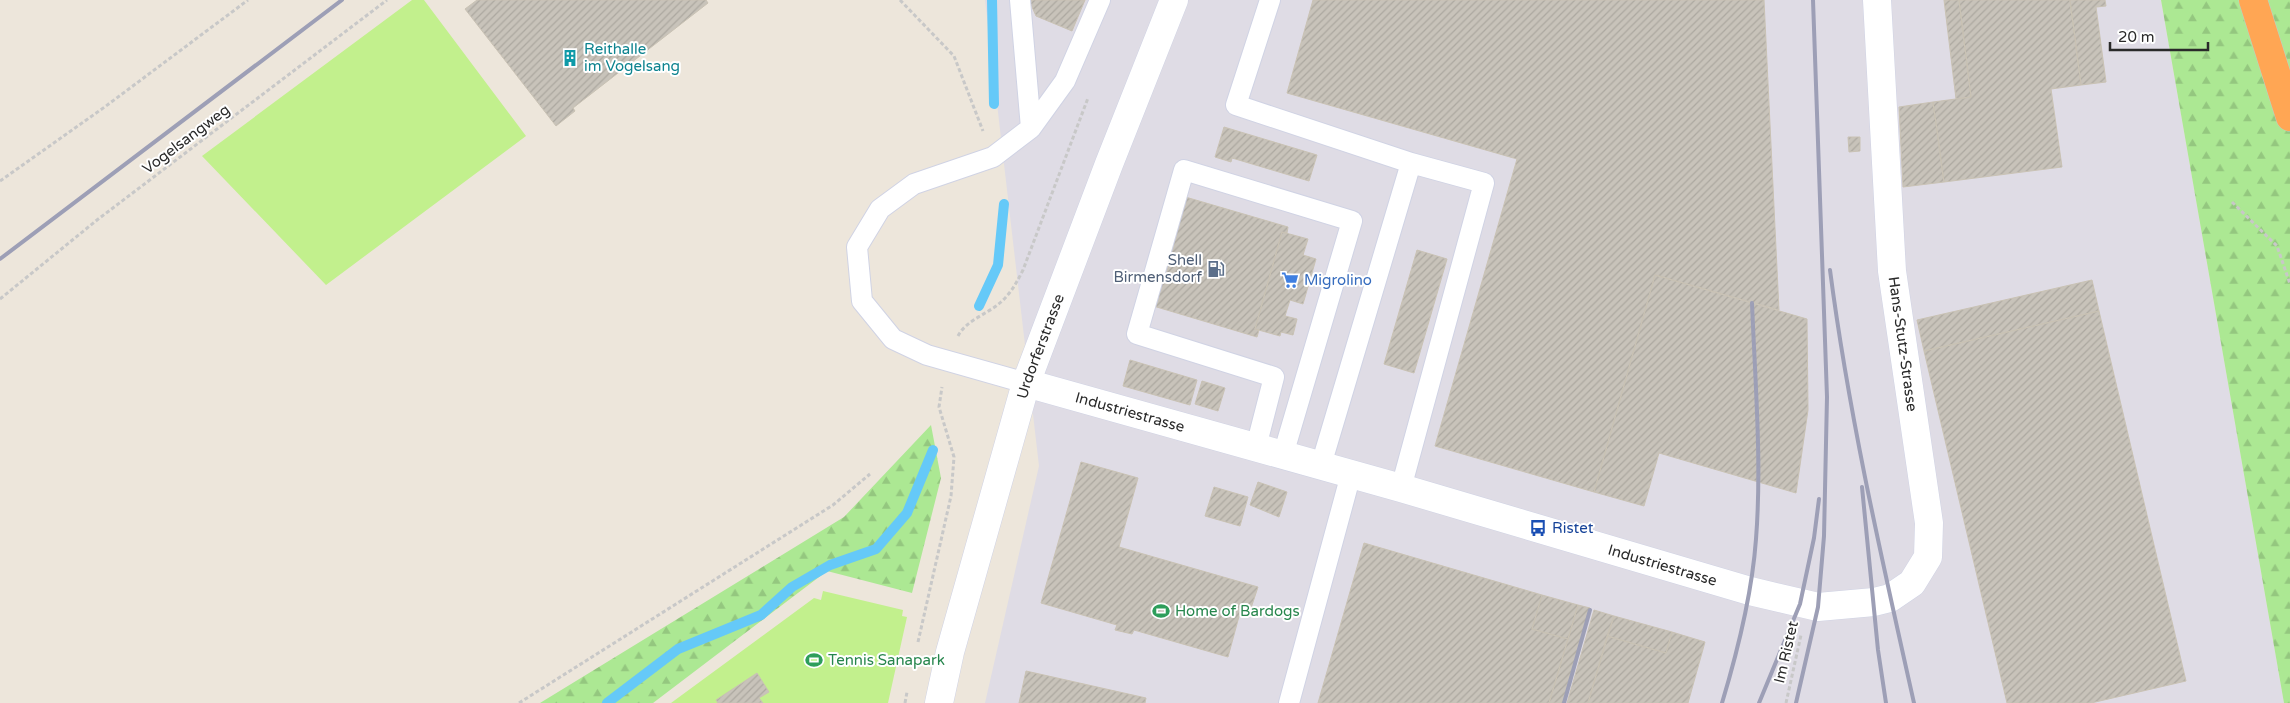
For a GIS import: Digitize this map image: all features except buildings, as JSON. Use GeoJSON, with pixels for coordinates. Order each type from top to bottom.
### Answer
{"type":"FeatureCollection","features":[{"type":"Feature","properties":{"kind":"highway"},"geometry":{"type":"LineString","coordinates":[[2253,0],[2290,117]]}},
{"type":"Feature","properties":{"kind":"street","name":"Urdorferstrasse"},"geometry":{"type":"LineString","coordinates":[[939,703],[950,652],[1026,383],[1109,164],[1174,0]]}},
{"type":"Feature","properties":{"kind":"street","name":"Hans-Stutz-Strasse"},"geometry":{"type":"LineString","coordinates":[[1813,606],[1874,602],[1890,598],[1912,583],[1928,558],[1930,523],[1892,271],[1877,0]]}},
{"type":"Feature","properties":{"kind":"street","name":"Industriestrasse"},"geometry":{"type":"LineString","coordinates":[[1026,383],[1256,446],[1750,591],[1813,606]]}},
{"type":"Feature","properties":{"kind":"lane"},"geometry":{"type":"LineString","coordinates":[[1020,0],[1031,128]]}},
{"type":"Feature","properties":{"kind":"lane","name":"Industriestrasse"},"geometry":{"type":"LineString","coordinates":[[1026,383],[927,355],[893,339],[862,301],[857,247],[880,209],[914,184],[993,157],[1031,128],[1065,80],[1100,0]]}},
{"type":"Feature","properties":{"kind":"lane"},"geometry":{"type":"LineString","coordinates":[[1270,0],[1236,105],[1411,163],[1484,183],[1401,488]]}},
{"type":"Feature","properties":{"kind":"lane"},"geometry":{"type":"LineString","coordinates":[[1321,465],[1411,163]]}},
{"type":"Feature","properties":{"kind":"lane"},"geometry":{"type":"LineString","coordinates":[[1256,446],[1274,377],[1137,334],[1184,170],[1352,221],[1283,455]]}},
{"type":"Feature","properties":{"kind":"lane"},"geometry":{"type":"LineString","coordinates":[[1288,703],[1351,474]]}},
{"type":"Feature","properties":{"kind":"path"},"geometry":{"type":"LineString","coordinates":[[0,181],[106,106],[248,0]]}},
{"type":"Feature","properties":{"kind":"path","name":"Vogelsangweg"},"geometry":{"type":"LineString","coordinates":[[0,299],[97,220],[387,0]]}},
{"type":"Feature","properties":{"kind":"path"},"geometry":{"type":"LineString","coordinates":[[900,0],[954,56],[993,157]]}},
{"type":"Feature","properties":{"kind":"path"},"geometry":{"type":"LineString","coordinates":[[957,340],[961,331],[968,324],[1000,304],[1012,291],[1023,270],[1090,94]]}},
{"type":"Feature","properties":{"kind":"path"},"geometry":{"type":"LineString","coordinates":[[2232,202],[2277,246],[2290,284]]}},
{"type":"Feature","properties":{"kind":"path"},"geometry":{"type":"LineString","coordinates":[[916,651],[951,496],[954,457],[938,407],[941,390]]}},
{"type":"Feature","properties":{"kind":"path"},"geometry":{"type":"LineString","coordinates":[[519,703],[833,505],[870,474]]}},
{"type":"Feature","properties":{"kind":"path","name":"Im Ristet"},"geometry":{"type":"LineString","coordinates":[[1786,703],[1813,606]]}},
{"type":"Feature","properties":{"kind":"path"},"geometry":{"type":"LineString","coordinates":[[905,703],[908,688]]}},
{"type":"Feature","properties":{"kind":"shaded area"},"geometry":{"type":"Polygon","coordinates":[[[985,0],[2161,0],[2284,703],[985,703],[1039,466],[985,0]]]}},
{"type":"Feature","properties":{"kind":"green space"},"geometry":{"type":"Polygon","coordinates":[[[412,0],[424,0],[526,136],[326,285],[202,156],[412,0]]]}},
{"type":"Feature","properties":{"kind":"green space"},"geometry":{"type":"Polygon","coordinates":[[[2161,0],[2290,0],[2290,703],[2284,703],[2161,0]]]}},
{"type":"Feature","properties":{"kind":"green space"},"geometry":{"type":"Polygon","coordinates":[[[931,425],[941,478],[912,593],[827,571],[653,703],[540,703],[844,517],[931,425]]]}},
{"type":"Feature","properties":{"kind":"green space","name":"Tennis Sanapark"},"geometry":{"type":"Polygon","coordinates":[[[823,591],[903,610],[902,616],[907,617],[888,703],[671,703],[814,598],[821,600],[823,591]]]}},
{"type":"Feature","properties":{"kind":"waterway"},"geometry":{"type":"LineString","coordinates":[[992,0],[994,104]]}},
{"type":"Feature","properties":{"kind":"waterway"},"geometry":{"type":"LineString","coordinates":[[979,306],[998,265],[1004,204]]}},
{"type":"Feature","properties":{"kind":"waterway"},"geometry":{"type":"LineString","coordinates":[[607,703],[678,649],[761,615],[792,587],[830,565],[876,549],[907,513],[933,450]]}},
{"type":"Feature","properties":{"kind":"railway"},"geometry":{"type":"LineString","coordinates":[[0,259],[342,0]]}},
{"type":"Feature","properties":{"kind":"railway"},"geometry":{"type":"LineString","coordinates":[[1796,703],[1818,607],[1824,536],[1827,397],[1813,0]]}},
{"type":"Feature","properties":{"kind":"railway"},"geometry":{"type":"LineString","coordinates":[[1830,270],[1856,433],[1914,703]]}},
{"type":"Feature","properties":{"kind":"railway"},"geometry":{"type":"LineString","coordinates":[[1722,703],[1744,622],[1756,539],[1758,451],[1752,303]]}},
{"type":"Feature","properties":{"kind":"railway"},"geometry":{"type":"LineString","coordinates":[[1862,487],[1878,650],[1886,703]]}},
{"type":"Feature","properties":{"kind":"railway"},"geometry":{"type":"LineString","coordinates":[[1759,703],[1800,604],[1814,538],[1819,499]]}},
{"type":"Feature","properties":{"kind":"railway"},"geometry":{"type":"LineString","coordinates":[[1564,703],[1590,610]]}},
{"type":"Feature","properties":{"kind":"place","name":"Reithalle im Vogelsang"},"geometry":{"type":"Point","coordinates":[570,58]}},
{"type":"Feature","properties":{"kind":"place","name":"Shell Birmensdorf"},"geometry":{"type":"Point","coordinates":[1216,269]}},
{"type":"Feature","properties":{"kind":"place","name":"Migrolino"},"geometry":{"type":"Point","coordinates":[1290,280]}},
{"type":"Feature","properties":{"kind":"place","name":"Ristet"},"geometry":{"type":"Point","coordinates":[1538,528]}},
{"type":"Feature","properties":{"kind":"place","name":"Home of Bardogs"},"geometry":{"type":"Point","coordinates":[1161,611]}},
{"type":"Feature","properties":{"kind":"place","name":"Tennis Sanapark"},"geometry":{"type":"Point","coordinates":[814,660]}}]}
